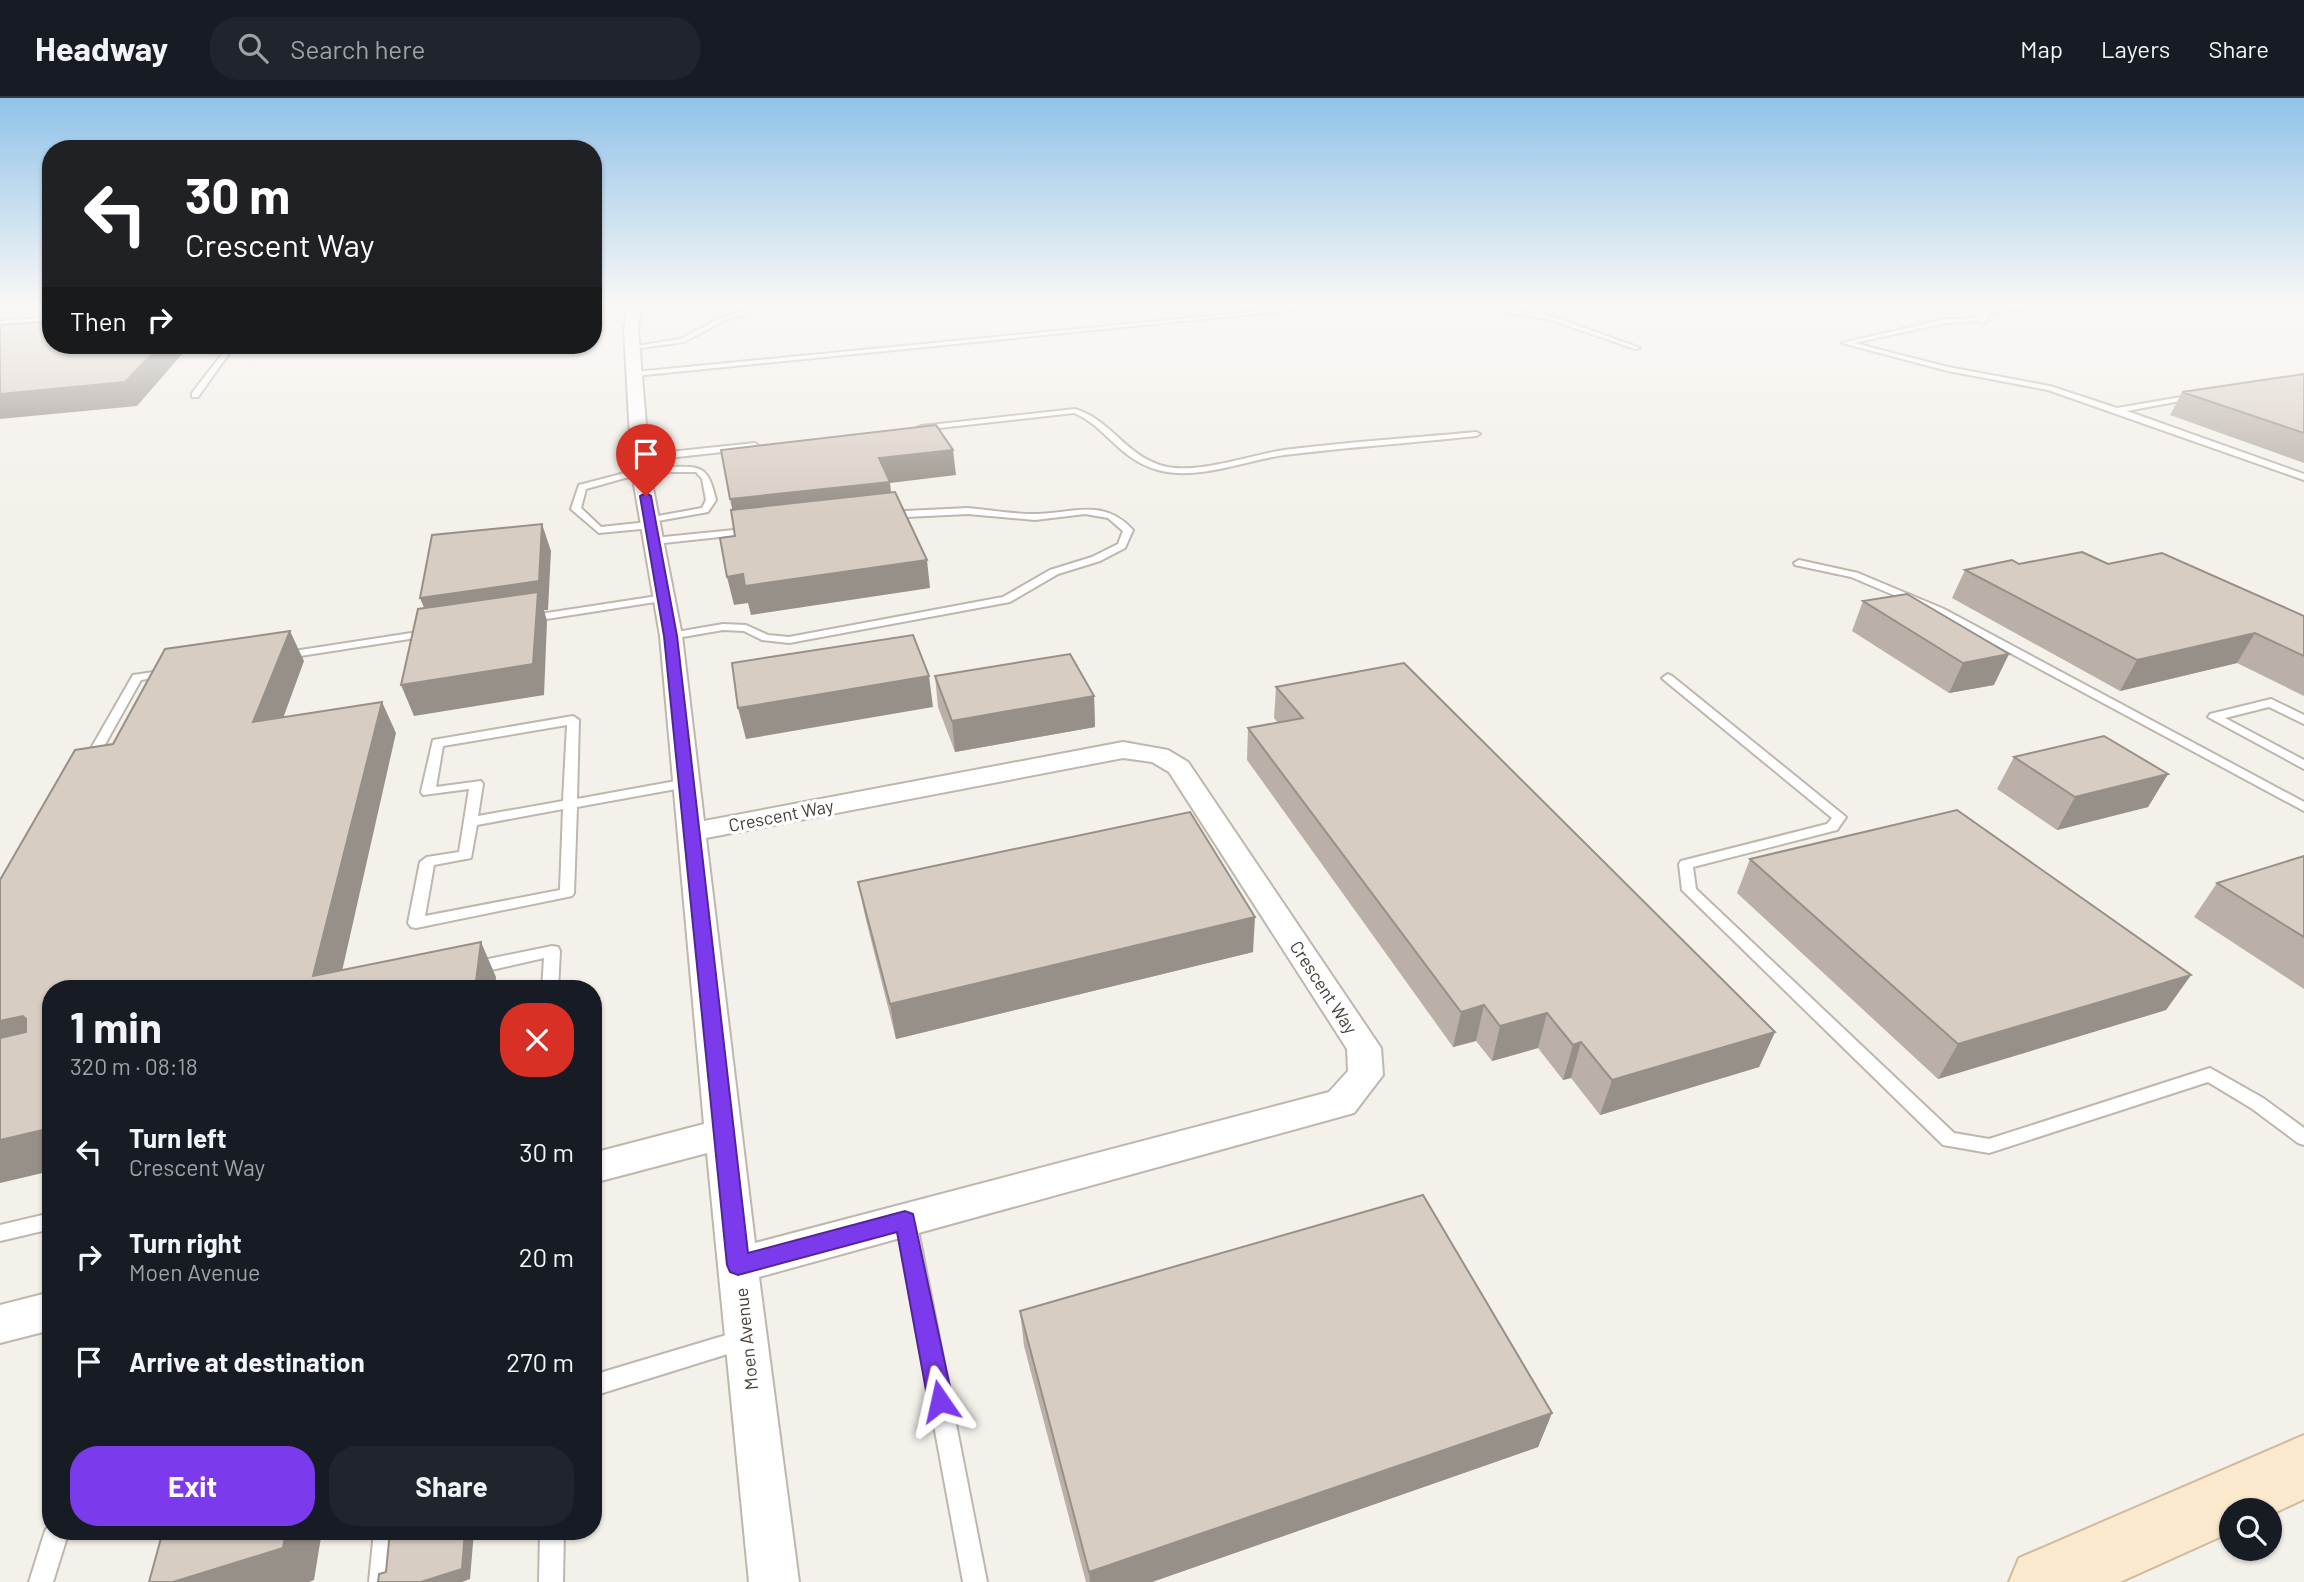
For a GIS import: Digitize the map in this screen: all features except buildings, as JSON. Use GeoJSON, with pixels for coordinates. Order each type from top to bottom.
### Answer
{"type":"FeatureCollection","features":[{"type":"Feature","properties":{"kind":"main road"},"geometry":{"type":"LineString","coordinates":[[2043,1582],[2304,1467]]}},
{"type":"Feature","properties":{"kind":"street","name":"Moen Avenue"},"geometry":{"type":"LineString","coordinates":[[635,374],[641,466],[671,636],[745,1340],[774,1582]]}},
{"type":"Feature","properties":{"kind":"street","name":"Crescent Way"},"geometry":{"type":"LineString","coordinates":[[692,832],[1123,750],[1159,755],[1179,767],[1364,1048],[1366,1075],[1341,1103],[738,1265]]}},
{"type":"Feature","properties":{"kind":"street"},"geometry":{"type":"LineString","coordinates":[[602,1166],[724,1134]]}},
{"type":"Feature","properties":{"kind":"street"},"geometry":{"type":"LineString","coordinates":[[0,1324],[42,1313]]}},
{"type":"Feature","properties":{"kind":"lane"},"geometry":{"type":"LineString","coordinates":[[195,394],[211,372]]}},
{"type":"Feature","properties":{"kind":"lane"},"geometry":{"type":"LineString","coordinates":[[635,374],[653,372]]}},
{"type":"Feature","properties":{"kind":"lane"},"geometry":{"type":"LineString","coordinates":[[1965,372],[2050,388],[2304,477]]}},
{"type":"Feature","properties":{"kind":"lane"},"geometry":{"type":"LineString","coordinates":[[2117,410],[2211,394]]}},
{"type":"Feature","properties":{"kind":"lane"},"geometry":{"type":"LineString","coordinates":[[906,430],[1075,411],[1094,419],[1118,444],[1142,462],[1168,471],[1183,472],[1283,453],[1476,434]]}},
{"type":"Feature","properties":{"kind":"lane"},"geometry":{"type":"LineString","coordinates":[[762,445],[641,466],[582,487],[576,509],[599,530],[765,530]]}},
{"type":"Feature","properties":{"kind":"lane"},"geometry":{"type":"LineString","coordinates":[[641,466],[699,470],[706,478],[711,500],[700,513],[652,529]]}},
{"type":"Feature","properties":{"kind":"lane"},"geometry":{"type":"LineString","coordinates":[[671,636],[723,627],[746,628],[766,638],[789,640],[1006,600],[1054,572],[1122,546],[1128,530],[1111,516],[1085,511],[1035,517],[968,511],[870,516]]}},
{"type":"Feature","properties":{"kind":"lane"},"geometry":{"type":"LineString","coordinates":[[1799,563],[1854,575],[1940,611],[2304,807]]}},
{"type":"Feature","properties":{"kind":"lane"},"geometry":{"type":"LineString","coordinates":[[516,621],[664,598]]}},
{"type":"Feature","properties":{"kind":"lane"},"geometry":{"type":"LineString","coordinates":[[272,657],[448,631]]}},
{"type":"Feature","properties":{"kind":"lane"},"geometry":{"type":"LineString","coordinates":[[82,773],[137,677],[178,671]]}},
{"type":"Feature","properties":{"kind":"lane"},"geometry":{"type":"LineString","coordinates":[[1668,678],[1839,817],[1832,827],[1686,864],[1689,890],[1949,1140],[1989,1146],[2210,1075],[2257,1103],[2304,1138]]}},
{"type":"Feature","properties":{"kind":"lane"},"geometry":{"type":"LineString","coordinates":[[2304,720],[2271,703],[2214,717],[2304,765]]}},
{"type":"Feature","properties":{"kind":"lane"},"geometry":{"type":"LineString","coordinates":[[573,720],[570,805],[567,893],[416,923],[427,862],[466,855],[476,784],[428,792],[437,743],[573,720]]}},
{"type":"Feature","properties":{"kind":"lane"},"geometry":{"type":"LineString","coordinates":[[470,822],[687,783]]}},
{"type":"Feature","properties":{"kind":"lane"},"geometry":{"type":"LineString","coordinates":[[463,970],[552,951],[550,980]]}},
{"type":"Feature","properties":{"kind":"lane"},"geometry":{"type":"LineString","coordinates":[[905,1220],[975,1582]]}},
{"type":"Feature","properties":{"kind":"lane"},"geometry":{"type":"LineString","coordinates":[[0,1233],[42,1223]]}},
{"type":"Feature","properties":{"kind":"lane"},"geometry":{"type":"LineString","coordinates":[[602,1383],[745,1340]]}},
{"type":"Feature","properties":{"kind":"lane"},"geometry":{"type":"LineString","coordinates":[[41,1582],[54,1540]]}},
{"type":"Feature","properties":{"kind":"lane"},"geometry":{"type":"LineString","coordinates":[[380,1582],[385,1540]]}},
{"type":"Feature","properties":{"kind":"lane"},"geometry":{"type":"LineString","coordinates":[[551,1582],[552,1540]]}},
{"type":"Feature","properties":{"kind":"route"},"geometry":{"type":"LineString","coordinates":[[646,496],[671,636],[738,1265],[905,1220],[940,1401]]}}]}
